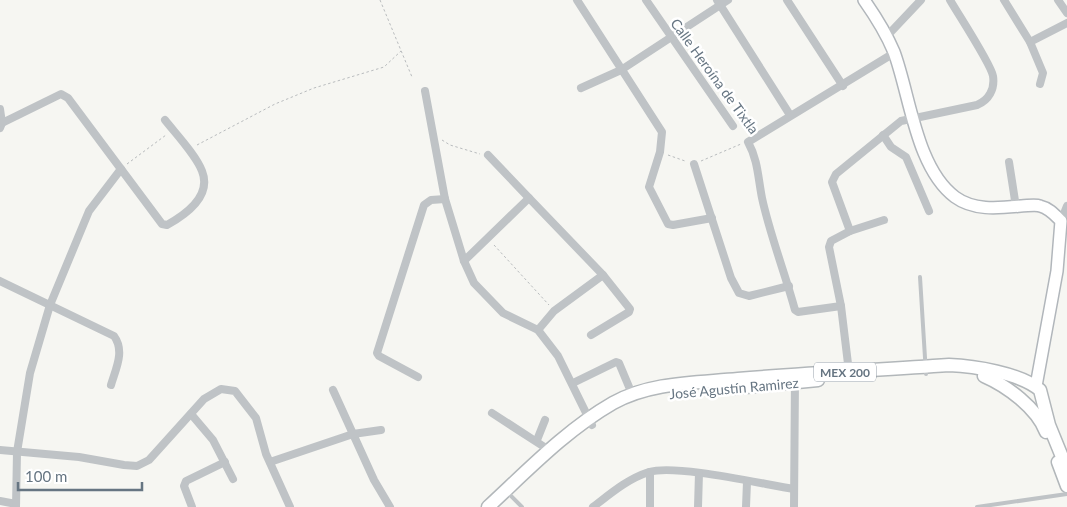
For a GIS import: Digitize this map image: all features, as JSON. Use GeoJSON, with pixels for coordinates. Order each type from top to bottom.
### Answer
{"type":"FeatureCollection","features":[{"type":"Feature","properties":{"kind":"main road","name":"José Agustín Ramirez"},"geometry":{"type":"LineString","coordinates":[[500,507],[508,493],[550,450],[632,394],[657,386],[795,378],[827,379],[975,366],[1032,385],[1043,399],[1046,426],[1067,486]]}},
{"type":"Feature","properties":{"kind":"main road","name":"José Agustín Ramirez"},"geometry":{"type":"LineString","coordinates":[[488,507],[508,493],[567,444],[590,422],[620,406],[658,394],[849,372],[926,370],[978,374],[999,382],[1046,426],[1067,469]]}},
{"type":"Feature","properties":{"kind":"street"},"geometry":{"type":"LineString","coordinates":[[577,0],[662,132],[660,152],[649,187],[668,224],[673,225],[712,218]]}},
{"type":"Feature","properties":{"kind":"street","name":"Calle Heroína de Tixtla"},"geometry":{"type":"LineString","coordinates":[[646,0],[732,126]]}},
{"type":"Feature","properties":{"kind":"street"},"geometry":{"type":"LineString","coordinates":[[581,88],[621,70],[719,2],[728,0]]}},
{"type":"Feature","properties":{"kind":"street"},"geometry":{"type":"LineString","coordinates":[[787,0],[843,86]]}},
{"type":"Feature","properties":{"kind":"street"},"geometry":{"type":"LineString","coordinates":[[864,0],[887,36],[894,53],[918,134],[936,175],[943,186],[955,197],[970,205],[1016,207],[1039,205],[1051,211],[1061,221]]}},
{"type":"Feature","properties":{"kind":"street"},"geometry":{"type":"LineString","coordinates":[[887,36],[921,0]]}},
{"type":"Feature","properties":{"kind":"street"},"geometry":{"type":"LineString","coordinates":[[850,231],[832,182],[836,174],[900,120],[978,105],[985,102],[991,93],[993,75],[950,0]]}},
{"type":"Feature","properties":{"kind":"street"},"geometry":{"type":"LineString","coordinates":[[1004,0],[1030,42],[1043,73],[1040,84]]}},
{"type":"Feature","properties":{"kind":"street"},"geometry":{"type":"LineString","coordinates":[[1058,0],[1067,13]]}},
{"type":"Feature","properties":{"kind":"street"},"geometry":{"type":"LineString","coordinates":[[719,2],[790,115]]}},
{"type":"Feature","properties":{"kind":"street"},"geometry":{"type":"LineString","coordinates":[[1030,42],[1067,23]]}},
{"type":"Feature","properties":{"kind":"street"},"geometry":{"type":"LineString","coordinates":[[748,142],[790,115],[843,86],[894,53]]}},
{"type":"Feature","properties":{"kind":"street"},"geometry":{"type":"LineString","coordinates":[[425,91],[431,132],[445,199],[464,261],[474,283],[503,313],[538,330],[558,356],[573,383],[590,422]]}},
{"type":"Feature","properties":{"kind":"street"},"geometry":{"type":"LineString","coordinates":[[0,108],[1,126],[61,94],[68,98],[162,224],[167,225],[179,219],[196,204],[202,190],[203,172],[166,120]]}},
{"type":"Feature","properties":{"kind":"street"},"geometry":{"type":"LineString","coordinates":[[882,135],[891,147],[906,157],[928,211]]}},
{"type":"Feature","properties":{"kind":"street","name":"Calle Heroína de Tixtla"},"geometry":{"type":"LineString","coordinates":[[748,142],[753,151],[760,177],[762,198],[788,286],[798,312],[840,306]]}},
{"type":"Feature","properties":{"kind":"street"},"geometry":{"type":"LineString","coordinates":[[488,155],[603,275],[630,309],[629,312],[591,335]]}},
{"type":"Feature","properties":{"kind":"street"},"geometry":{"type":"LineString","coordinates":[[1009,162],[1016,207]]}},
{"type":"Feature","properties":{"kind":"street"},"geometry":{"type":"LineString","coordinates":[[694,164],[730,278],[739,294],[749,296],[788,286]]}},
{"type":"Feature","properties":{"kind":"street"},"geometry":{"type":"LineString","coordinates":[[0,501],[16,506],[17,452],[30,373],[50,305],[89,211],[121,169]]}},
{"type":"Feature","properties":{"kind":"street"},"geometry":{"type":"LineString","coordinates":[[464,261],[529,198]]}},
{"type":"Feature","properties":{"kind":"street"},"geometry":{"type":"LineString","coordinates":[[418,377],[379,356],[377,353],[424,205],[431,200],[445,199]]}},
{"type":"Feature","properties":{"kind":"street"},"geometry":{"type":"LineString","coordinates":[[1043,399],[1035,406],[1024,404],[1044,351],[1064,238],[1061,221],[1067,206]]}},
{"type":"Feature","properties":{"kind":"street"},"geometry":{"type":"LineString","coordinates":[[849,372],[840,306],[829,247],[831,241],[850,231],[884,220]]}},
{"type":"Feature","properties":{"kind":"street"},"geometry":{"type":"LineString","coordinates":[[538,330],[554,311],[603,275]]}},
{"type":"Feature","properties":{"kind":"street"},"geometry":{"type":"LineString","coordinates":[[0,281],[114,336],[120,344],[119,359],[111,385]]}},
{"type":"Feature","properties":{"kind":"street"},"geometry":{"type":"LineString","coordinates":[[573,383],[616,362],[619,363],[632,394]]}},
{"type":"Feature","properties":{"kind":"street"},"geometry":{"type":"LineString","coordinates":[[794,507],[795,378]]}},
{"type":"Feature","properties":{"kind":"street"},"geometry":{"type":"LineString","coordinates":[[0,450],[79,457],[137,466],[149,460],[204,399],[221,389],[235,390],[256,418],[270,462],[290,507]]}},
{"type":"Feature","properties":{"kind":"street"},"geometry":{"type":"LineString","coordinates":[[334,390],[374,480],[390,507]]}},
{"type":"Feature","properties":{"kind":"street"},"geometry":{"type":"LineString","coordinates":[[492,413],[550,450]]}},
{"type":"Feature","properties":{"kind":"street"},"geometry":{"type":"LineString","coordinates":[[191,414],[213,440],[233,479]]}},
{"type":"Feature","properties":{"kind":"street"},"geometry":{"type":"LineString","coordinates":[[537,440],[544,420]]}},
{"type":"Feature","properties":{"kind":"street"},"geometry":{"type":"LineString","coordinates":[[270,462],[353,434],[381,430]]}},
{"type":"Feature","properties":{"kind":"street"},"geometry":{"type":"LineString","coordinates":[[192,507],[184,486],[186,481],[225,462]]}},
{"type":"Feature","properties":{"kind":"street"},"geometry":{"type":"LineString","coordinates":[[593,507],[621,485],[650,472],[699,473],[794,489]]}},
{"type":"Feature","properties":{"kind":"street"},"geometry":{"type":"LineString","coordinates":[[650,472],[650,507]]}},
{"type":"Feature","properties":{"kind":"street"},"geometry":{"type":"LineString","coordinates":[[698,507],[699,473]]}},
{"type":"Feature","properties":{"kind":"street"},"geometry":{"type":"LineString","coordinates":[[746,507],[748,482]]}},
{"type":"Feature","properties":{"kind":"lane"},"geometry":{"type":"LineString","coordinates":[[920,277],[926,370]]}},
{"type":"Feature","properties":{"kind":"lane"},"geometry":{"type":"LineString","coordinates":[[508,493],[522,507]]}},
{"type":"Feature","properties":{"kind":"lane"},"geometry":{"type":"LineString","coordinates":[[977,507],[1067,494]]}},
{"type":"Feature","properties":{"kind":"path"},"geometry":{"type":"LineString","coordinates":[[380,0],[412,77]]}},
{"type":"Feature","properties":{"kind":"path"},"geometry":{"type":"LineString","coordinates":[[188,149],[275,104],[314,88],[384,67],[401,51]]}},
{"type":"Feature","properties":{"kind":"path"},"geometry":{"type":"LineString","coordinates":[[121,169],[172,130]]}},
{"type":"Feature","properties":{"kind":"path"},"geometry":{"type":"LineString","coordinates":[[431,132],[450,145],[488,155]]}},
{"type":"Feature","properties":{"kind":"path"},"geometry":{"type":"LineString","coordinates":[[660,152],[694,164],[748,142]]}},
{"type":"Feature","properties":{"kind":"path"},"geometry":{"type":"LineString","coordinates":[[488,238],[554,311]]}}]}
